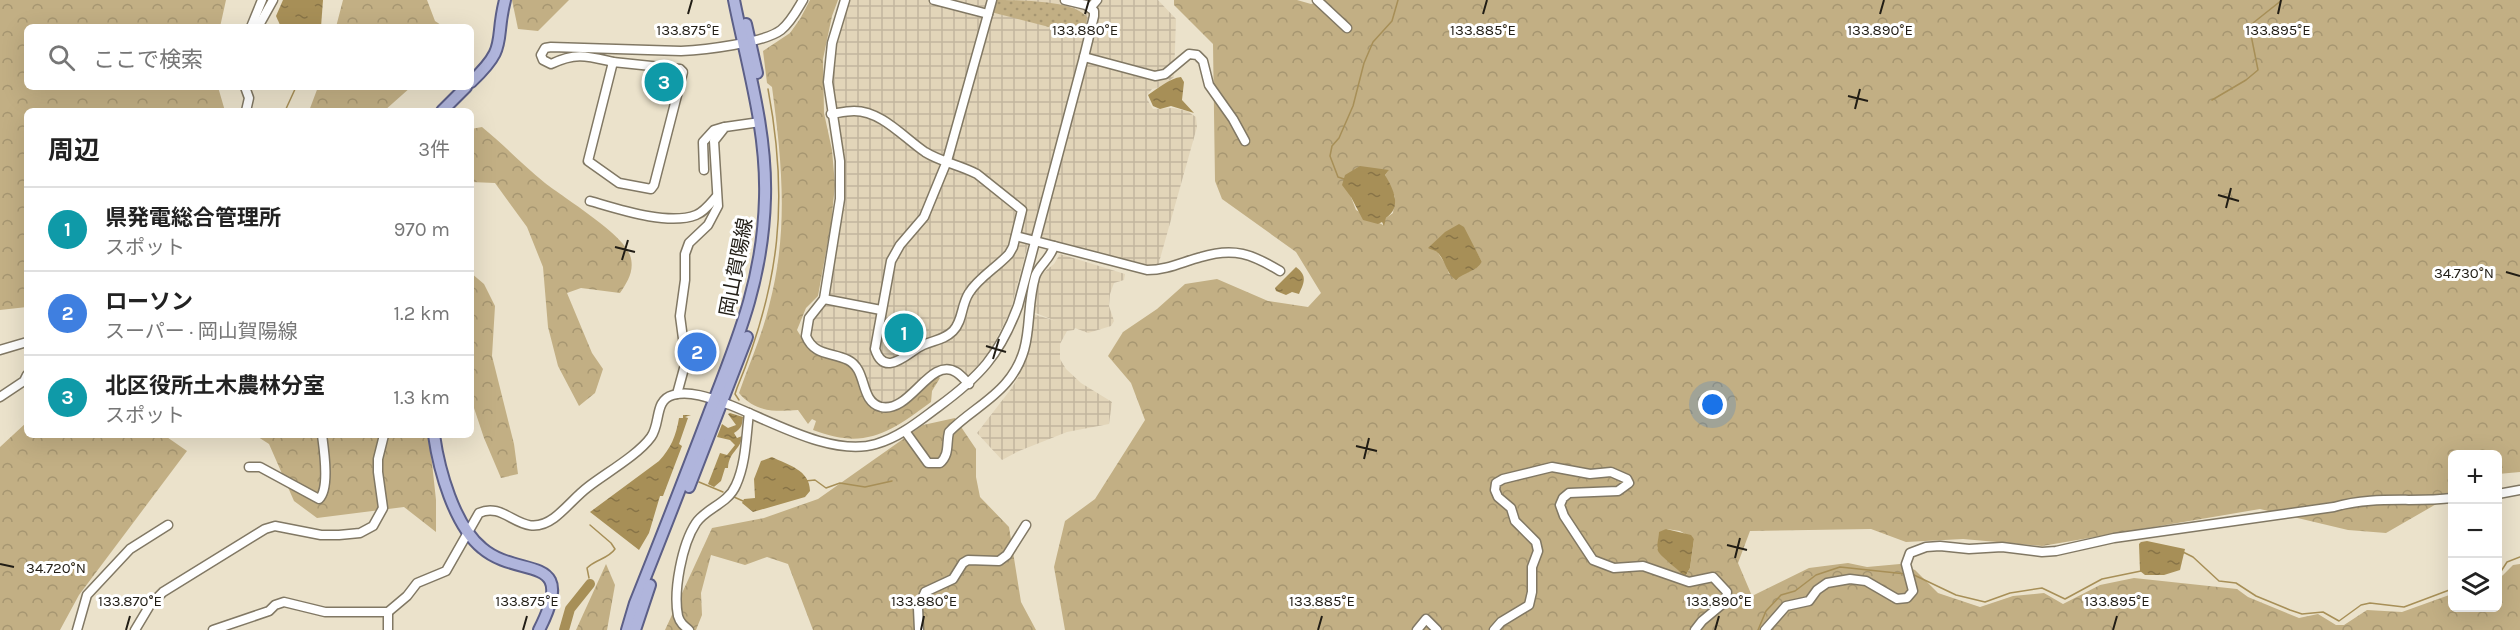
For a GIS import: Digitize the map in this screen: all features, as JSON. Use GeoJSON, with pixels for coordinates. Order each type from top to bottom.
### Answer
{"type":"FeatureCollection","features":[{"type":"Feature","properties":{"kind":"main road"},"geometry":{"type":"LineString","coordinates":[[474,79],[493,61],[498,50],[506,0]]}},
{"type":"Feature","properties":{"kind":"main road","name":"岡山賀陽線"},"geometry":{"type":"LineString","coordinates":[[627,630],[755,313],[768,256],[772,199],[769,141],[734,0]]}},
{"type":"Feature","properties":{"kind":"main road","name":"岡山賀陽線"},"geometry":{"type":"LineString","coordinates":[[635,630],[719,401],[747,315],[760,257],[765,196],[760,122],[741,0]]}},
{"type":"Feature","properties":{"kind":"main road"},"geometry":{"type":"LineString","coordinates":[[445,108],[463,90]]}},
{"type":"Feature","properties":{"kind":"main road"},"geometry":{"type":"LineString","coordinates":[[435,438],[453,506],[467,531],[483,549],[495,556],[544,573],[552,587],[551,604],[539,630]]}},
{"type":"Feature","properties":{"kind":"street"},"geometry":{"type":"LineString","coordinates":[[251,24],[262,0]]}},
{"type":"Feature","properties":{"kind":"street"},"geometry":{"type":"LineString","coordinates":[[260,24],[273,0]]}},
{"type":"Feature","properties":{"kind":"street"},"geometry":{"type":"LineString","coordinates":[[613,62],[588,160],[619,183],[651,189],[654,185],[683,72],[680,69],[653,64],[613,62],[580,55],[566,57],[551,64],[543,60],[541,54],[545,48],[703,50],[768,36],[782,30],[803,0]]}},
{"type":"Feature","properties":{"kind":"street"},"geometry":{"type":"LineString","coordinates":[[845,0],[832,43],[828,82],[841,180],[837,224],[824,299],[807,322],[808,341],[820,352],[852,363],[860,372],[868,398],[875,405],[884,407],[898,404],[934,373],[941,370],[955,371],[969,384]]}},
{"type":"Feature","properties":{"kind":"street"},"geometry":{"type":"LineString","coordinates":[[934,0],[988,14]]}},
{"type":"Feature","properties":{"kind":"street"},"geometry":{"type":"LineString","coordinates":[[831,114],[854,111],[874,116],[926,152],[947,161],[977,174],[1022,210],[1009,254],[968,294],[960,320],[952,331],[938,341],[917,348],[896,362],[885,361],[876,353],[875,345],[891,261],[897,249],[924,217],[947,161],[992,0]]}},
{"type":"Feature","properties":{"kind":"street"},"geometry":{"type":"LineString","coordinates":[[213,630],[269,611],[275,605],[284,602],[325,612],[388,612],[407,596],[417,583],[446,571],[475,518],[486,510],[498,510],[526,525],[536,526],[555,517],[585,489],[645,445],[655,430],[660,405],[664,399],[677,394],[719,401],[822,442],[845,447],[876,444],[905,431],[969,384],[992,358],[1011,326],[1084,57],[1094,16],[1090,8],[1065,0]]}},
{"type":"Feature","properties":{"kind":"street"},"geometry":{"type":"LineString","coordinates":[[1090,8],[1097,0]]}},
{"type":"Feature","properties":{"kind":"street"},"geometry":{"type":"LineString","coordinates":[[1317,0],[1347,28]]}},
{"type":"Feature","properties":{"kind":"street"},"geometry":{"type":"LineString","coordinates":[[1084,57],[1155,76],[1165,74],[1189,54],[1197,55],[1203,62],[1209,85],[1233,119],[1245,141]]}},
{"type":"Feature","properties":{"kind":"street"},"geometry":{"type":"LineString","coordinates":[[246,90],[249,98],[247,108]]}},
{"type":"Feature","properties":{"kind":"street"},"geometry":{"type":"LineString","coordinates":[[704,170],[703,142],[714,130],[760,122]]}},
{"type":"Feature","properties":{"kind":"street"},"geometry":{"type":"LineString","coordinates":[[677,394],[686,361],[680,316],[685,280],[685,254],[689,243],[715,215],[718,206],[713,147],[714,141],[725,127]]}},
{"type":"Feature","properties":{"kind":"street"},"geometry":{"type":"LineString","coordinates":[[590,201],[648,217],[686,217],[703,211],[716,197]]}},
{"type":"Feature","properties":{"kind":"street"},"geometry":{"type":"LineString","coordinates":[[1016,236],[1147,270],[1160,270],[1211,255],[1243,253],[1260,258],[1280,271]]}},
{"type":"Feature","properties":{"kind":"street"},"geometry":{"type":"LineString","coordinates":[[905,431],[928,463],[940,463],[948,451],[946,441],[949,432],[1005,385],[1026,349],[1035,275],[1047,262],[1054,246]]}},
{"type":"Feature","properties":{"kind":"street"},"geometry":{"type":"LineString","coordinates":[[824,299],[881,310]]}},
{"type":"Feature","properties":{"kind":"street"},"geometry":{"type":"LineString","coordinates":[[0,350],[24,343]]}},
{"type":"Feature","properties":{"kind":"street"},"geometry":{"type":"LineString","coordinates":[[0,397],[24,381]]}},
{"type":"Feature","properties":{"kind":"street"},"geometry":{"type":"LineString","coordinates":[[689,630],[682,625],[678,617],[677,581],[683,557],[698,521],[722,502],[735,487],[744,460],[749,413]]}},
{"type":"Feature","properties":{"kind":"street"},"geometry":{"type":"LineString","coordinates":[[249,467],[260,467],[312,498],[319,499],[324,491],[325,463],[322,438]]}},
{"type":"Feature","properties":{"kind":"street"},"geometry":{"type":"LineString","coordinates":[[135,630],[150,606],[163,592],[265,529],[275,526],[321,535],[339,535],[360,533],[373,526],[383,508],[378,459],[383,438]]}},
{"type":"Feature","properties":{"kind":"street"},"geometry":{"type":"LineString","coordinates":[[1494,630],[1501,622],[1529,605],[1532,592],[1532,567],[1538,551],[1536,542],[1515,521],[1511,508],[1498,497],[1495,490],[1496,483],[1503,479],[1552,467],[1590,474],[1611,472],[1627,479],[1629,483],[1618,491],[1569,493],[1563,498],[1560,506],[1564,516],[1593,560],[1614,568],[1643,566],[1689,582],[1713,577],[1717,580],[1727,592],[1726,601],[1695,630]]}},
{"type":"Feature","properties":{"kind":"street"},"geometry":{"type":"LineString","coordinates":[[2502,493],[2520,490]]}},
{"type":"Feature","properties":{"kind":"street"},"geometry":{"type":"LineString","coordinates":[[1765,630],[1786,606],[1809,601],[1817,590],[1827,583],[1850,579],[1866,581],[1890,597],[1903,599],[1912,591],[1906,564],[1910,553],[1926,547],[2002,547],[2042,552],[2056,551],[2114,538],[2334,507],[2350,502],[2388,499],[2431,501],[2448,499]]}},
{"type":"Feature","properties":{"kind":"street"},"geometry":{"type":"LineString","coordinates":[[77,630],[87,595],[130,549],[168,525]]}},
{"type":"Feature","properties":{"kind":"street"},"geometry":{"type":"LineString","coordinates":[[919,630],[918,608],[925,592],[953,579],[963,563],[968,560],[999,561],[1007,555],[1026,525]]}},
{"type":"Feature","properties":{"kind":"street"},"geometry":{"type":"LineString","coordinates":[[388,612],[388,630]]}},
{"type":"Feature","properties":{"kind":"street"},"geometry":{"type":"LineString","coordinates":[[1417,630],[1426,619],[1437,630]]}},
{"type":"Feature","properties":{"kind":"shaded area"},"geometry":{"type":"Polygon","coordinates":[[[848,0],[1158,0],[1176,19],[1174,77],[1161,87],[1152,89],[1147,99],[1153,109],[1173,108],[1187,111],[1196,117],[1197,127],[1158,266],[1150,268],[1030,237],[1010,312],[990,351],[976,369],[969,376],[965,376],[947,366],[892,404],[879,403],[869,394],[863,371],[820,350],[811,341],[809,326],[811,319],[824,303],[842,213],[831,67],[833,49],[848,0]]]}},
{"type":"Feature","properties":{"kind":"shaded area"},"geometry":{"type":"Polygon","coordinates":[[[1060,254],[1125,274],[1124,280],[1114,283],[1110,294],[1109,306],[1114,321],[1111,326],[1088,333],[1075,328],[1067,331],[1060,344],[1060,359],[1066,369],[1081,383],[1112,402],[1109,424],[1067,432],[1002,460],[977,433],[1020,374],[1017,372],[1033,314],[1056,321],[1033,312],[1040,275],[1054,264],[1060,254]]]}},
{"type":"Feature","properties":{"kind":"green space"},"geometry":{"type":"Polygon","coordinates":[[[0,0],[226,0],[221,24],[24,24],[24,90],[219,90],[224,108],[24,108],[24,307],[0,310],[0,0]]]}},
{"type":"Feature","properties":{"kind":"green space"},"geometry":{"type":"Polygon","coordinates":[[[343,0],[427,0],[435,21],[440,24],[337,24],[343,0]]]}},
{"type":"Feature","properties":{"kind":"green space"},"geometry":{"type":"Polygon","coordinates":[[[512,0],[569,0],[538,31],[518,29],[512,0]]]}},
{"type":"Feature","properties":{"kind":"green space"},"geometry":{"type":"Polygon","coordinates":[[[810,0],[838,0],[832,16],[823,59],[824,113],[832,150],[835,185],[831,224],[818,296],[806,308],[797,330],[815,353],[845,362],[854,369],[863,395],[895,410],[936,374],[940,378],[932,391],[931,402],[889,430],[862,438],[831,436],[813,430],[816,421],[812,419],[808,424],[798,410],[781,411],[759,407],[739,393],[769,306],[779,251],[781,224],[779,142],[772,87],[767,83],[763,51],[790,33],[810,0]]]}},
{"type":"Feature","properties":{"kind":"green space"},"geometry":{"type":"Polygon","coordinates":[[[994,0],[1044,2],[1080,11],[1087,17],[1084,36],[991,12],[994,0]]]}},
{"type":"Feature","properties":{"kind":"green space"},"geometry":{"type":"Polygon","coordinates":[[[1174,0],[1297,0],[1311,4],[1324,0],[2520,0],[2520,472],[2502,474],[2502,450],[2448,450],[2448,497],[2386,533],[2348,530],[2260,509],[2042,546],[1963,539],[1906,542],[1871,529],[1750,531],[1738,563],[1752,596],[1809,568],[1848,563],[1867,567],[1900,564],[1915,570],[1938,593],[1980,607],[2013,596],[2044,593],[2063,604],[2100,585],[2134,578],[2237,589],[2248,597],[2299,618],[2318,614],[2336,625],[2344,625],[2367,610],[2402,612],[2448,595],[2448,612],[2502,612],[2502,576],[2513,565],[2520,564],[2520,630],[1065,630],[1054,567],[1065,521],[1095,499],[1145,420],[1131,383],[1108,356],[1123,332],[1157,309],[1185,284],[1217,279],[1268,301],[1308,307],[1321,293],[1296,252],[1222,199],[1215,181],[1213,44],[1174,5],[1174,0]],[[1389,170],[1351,197],[1356,210],[1383,225],[1386,218],[1393,213],[1395,197],[1385,175],[1389,170]],[[1465,232],[1438,253],[1449,274],[1467,272],[1475,269],[1482,262],[1465,232]],[[1666,529],[1657,548],[1683,575],[1686,575],[1690,568],[1694,539],[1680,531],[1666,529]]]}},
{"type":"Feature","properties":{"kind":"green space"},"geometry":{"type":"Polygon","coordinates":[[[317,90],[408,90],[387,108],[310,108],[317,90]]]}},
{"type":"Feature","properties":{"kind":"green space"},"geometry":{"type":"Polygon","coordinates":[[[482,127],[545,183],[592,216],[625,246],[630,255],[631,270],[620,293],[581,288],[567,293],[592,353],[603,369],[595,393],[579,406],[558,366],[548,327],[543,267],[527,227],[495,183],[474,182],[474,128],[482,127]]]}},
{"type":"Feature","properties":{"kind":"green space"},"geometry":{"type":"Polygon","coordinates":[[[474,276],[484,284],[495,306],[492,356],[514,444],[518,474],[501,478],[474,408],[474,276]]]}},
{"type":"Feature","properties":{"kind":"green space"},"geometry":{"type":"Polygon","coordinates":[[[955,418],[976,449],[976,477],[980,497],[1009,527],[1021,602],[1036,630],[813,630],[788,564],[767,557],[745,565],[711,555],[701,593],[702,615],[696,630],[665,630],[712,528],[764,518],[818,499],[923,425],[955,418]]]}},
{"type":"Feature","properties":{"kind":"green space"},"geometry":{"type":"Polygon","coordinates":[[[24,425],[24,438],[168,438],[187,451],[79,595],[60,630],[0,630],[0,447],[24,425]]]}},
{"type":"Feature","properties":{"kind":"green space"},"geometry":{"type":"Polygon","coordinates":[[[260,438],[429,438],[436,500],[436,532],[404,507],[317,518],[294,501],[269,444],[260,438]]]}},
{"type":"Feature","properties":{"kind":"green space"},"geometry":{"type":"Polygon","coordinates":[[[606,564],[615,585],[607,630],[576,630],[606,564]]]}},
{"type":"Feature","properties":{"kind":"water"},"geometry":{"type":"Polygon","coordinates":[[[283,0],[323,0],[321,24],[280,24],[276,16],[283,0]]]}},
{"type":"Feature","properties":{"kind":"water"},"geometry":{"type":"Polygon","coordinates":[[[1181,77],[1184,82],[1182,100],[1194,113],[1171,106],[1160,109],[1153,106],[1148,95],[1168,82],[1181,77]]]}},
{"type":"Feature","properties":{"kind":"water"},"geometry":{"type":"Polygon","coordinates":[[[1360,166],[1389,170],[1385,175],[1391,186],[1395,204],[1384,226],[1382,222],[1378,224],[1363,220],[1342,185],[1345,175],[1360,166]]]}},
{"type":"Feature","properties":{"kind":"water"},"geometry":{"type":"Polygon","coordinates":[[[1459,224],[1464,227],[1482,262],[1477,268],[1456,280],[1437,252],[1428,248],[1445,232],[1459,224]]]}},
{"type":"Feature","properties":{"kind":"water"},"geometry":{"type":"Polygon","coordinates":[[[1296,267],[1304,277],[1299,294],[1292,292],[1286,295],[1276,291],[1275,288],[1296,267]]]}},
{"type":"Feature","properties":{"kind":"water"},"geometry":{"type":"Polygon","coordinates":[[[728,414],[743,417],[739,430],[734,433],[737,438],[742,436],[741,441],[730,458],[728,468],[725,468],[721,481],[714,487],[708,484],[720,453],[727,455],[735,445],[730,440],[717,437],[722,424],[728,428],[736,425],[728,414]]]}},
{"type":"Feature","properties":{"kind":"water"},"geometry":{"type":"Polygon","coordinates":[[[683,415],[691,415],[685,417],[688,418],[679,444],[682,446],[663,496],[660,496],[649,533],[639,550],[590,512],[659,461],[670,446],[679,418],[683,418],[683,415]]]}},
{"type":"Feature","properties":{"kind":"water"},"geometry":{"type":"Polygon","coordinates":[[[772,457],[802,473],[809,484],[810,491],[805,497],[753,512],[742,503],[744,499],[755,498],[754,479],[761,461],[772,457]]]}},
{"type":"Feature","properties":{"kind":"water"},"geometry":{"type":"Polygon","coordinates":[[[1666,529],[1691,535],[1694,539],[1690,568],[1684,576],[1658,551],[1659,532],[1666,529]]]}},
{"type":"Feature","properties":{"kind":"water"},"geometry":{"type":"Polygon","coordinates":[[[2147,541],[2185,549],[2180,570],[2164,575],[2145,575],[2140,571],[2139,544],[2147,541]]]}},
{"type":"Feature","properties":{"kind":"waterway"},"geometry":{"type":"LineString","coordinates":[[1344,179],[1338,177],[1330,156],[1332,146],[1339,138],[1353,106],[1364,63],[1373,42],[1392,21],[1398,0]]}},
{"type":"Feature","properties":{"kind":"waterway"},"geometry":{"type":"LineString","coordinates":[[2212,100],[2246,80],[2258,70],[2251,35],[2253,23],[2282,0]]}},
{"type":"Feature","properties":{"kind":"waterway"},"geometry":{"type":"LineString","coordinates":[[739,400],[735,394],[763,313],[777,241],[778,168],[768,89]]}},
{"type":"Feature","properties":{"kind":"waterway"},"geometry":{"type":"LineString","coordinates":[[286,108],[295,90]]}},
{"type":"Feature","properties":{"kind":"waterway"},"geometry":{"type":"LineString","coordinates":[[0,402],[24,385]]}},
{"type":"Feature","properties":{"kind":"waterway"},"geometry":{"type":"LineString","coordinates":[[805,481],[815,480],[826,488],[840,483],[865,487],[892,481]]}},
{"type":"Feature","properties":{"kind":"waterway"},"geometry":{"type":"LineString","coordinates":[[699,482],[723,492]]}},
{"type":"Feature","properties":{"kind":"waterway"},"geometry":{"type":"LineString","coordinates":[[734,497],[743,501]]}},
{"type":"Feature","properties":{"kind":"waterway"},"geometry":{"type":"LineString","coordinates":[[589,578],[587,568],[615,549],[590,525]]}},
{"type":"Feature","properties":{"kind":"waterway"},"geometry":{"type":"LineString","coordinates":[[2183,552],[2193,557],[2219,581],[2236,583],[2256,596],[2290,610],[2302,614],[2323,612],[2339,621],[2361,605],[2370,603],[2404,607],[2448,590]]}},
{"type":"Feature","properties":{"kind":"waterway"},"geometry":{"type":"LineString","coordinates":[[2502,570],[2507,562],[2520,557]]}},
{"type":"Feature","properties":{"kind":"waterway"},"geometry":{"type":"LineString","coordinates":[[1758,630],[1766,611],[1781,595],[1795,591],[1816,575],[1840,567],[1906,574]]}},
{"type":"Feature","properties":{"kind":"waterway"},"geometry":{"type":"LineString","coordinates":[[1914,575],[1956,595],[1985,602],[2010,593],[2042,588],[2065,599],[2102,579],[2141,571]]}},
{"type":"Feature","properties":{"kind":"waterway"},"geometry":{"type":"LineString","coordinates":[[564,630],[570,609],[590,584]]}},
{"type":"Feature","properties":{"kind":"place","name":"北区役所土木農林分室"},"geometry":{"type":"Point","coordinates":[664,82]}},
{"type":"Feature","properties":{"kind":"place","name":"県発電総合管理所"},"geometry":{"type":"Point","coordinates":[904,333]}},
{"type":"Feature","properties":{"kind":"place","name":"ローソン"},"geometry":{"type":"Point","coordinates":[697,352]}}]}
